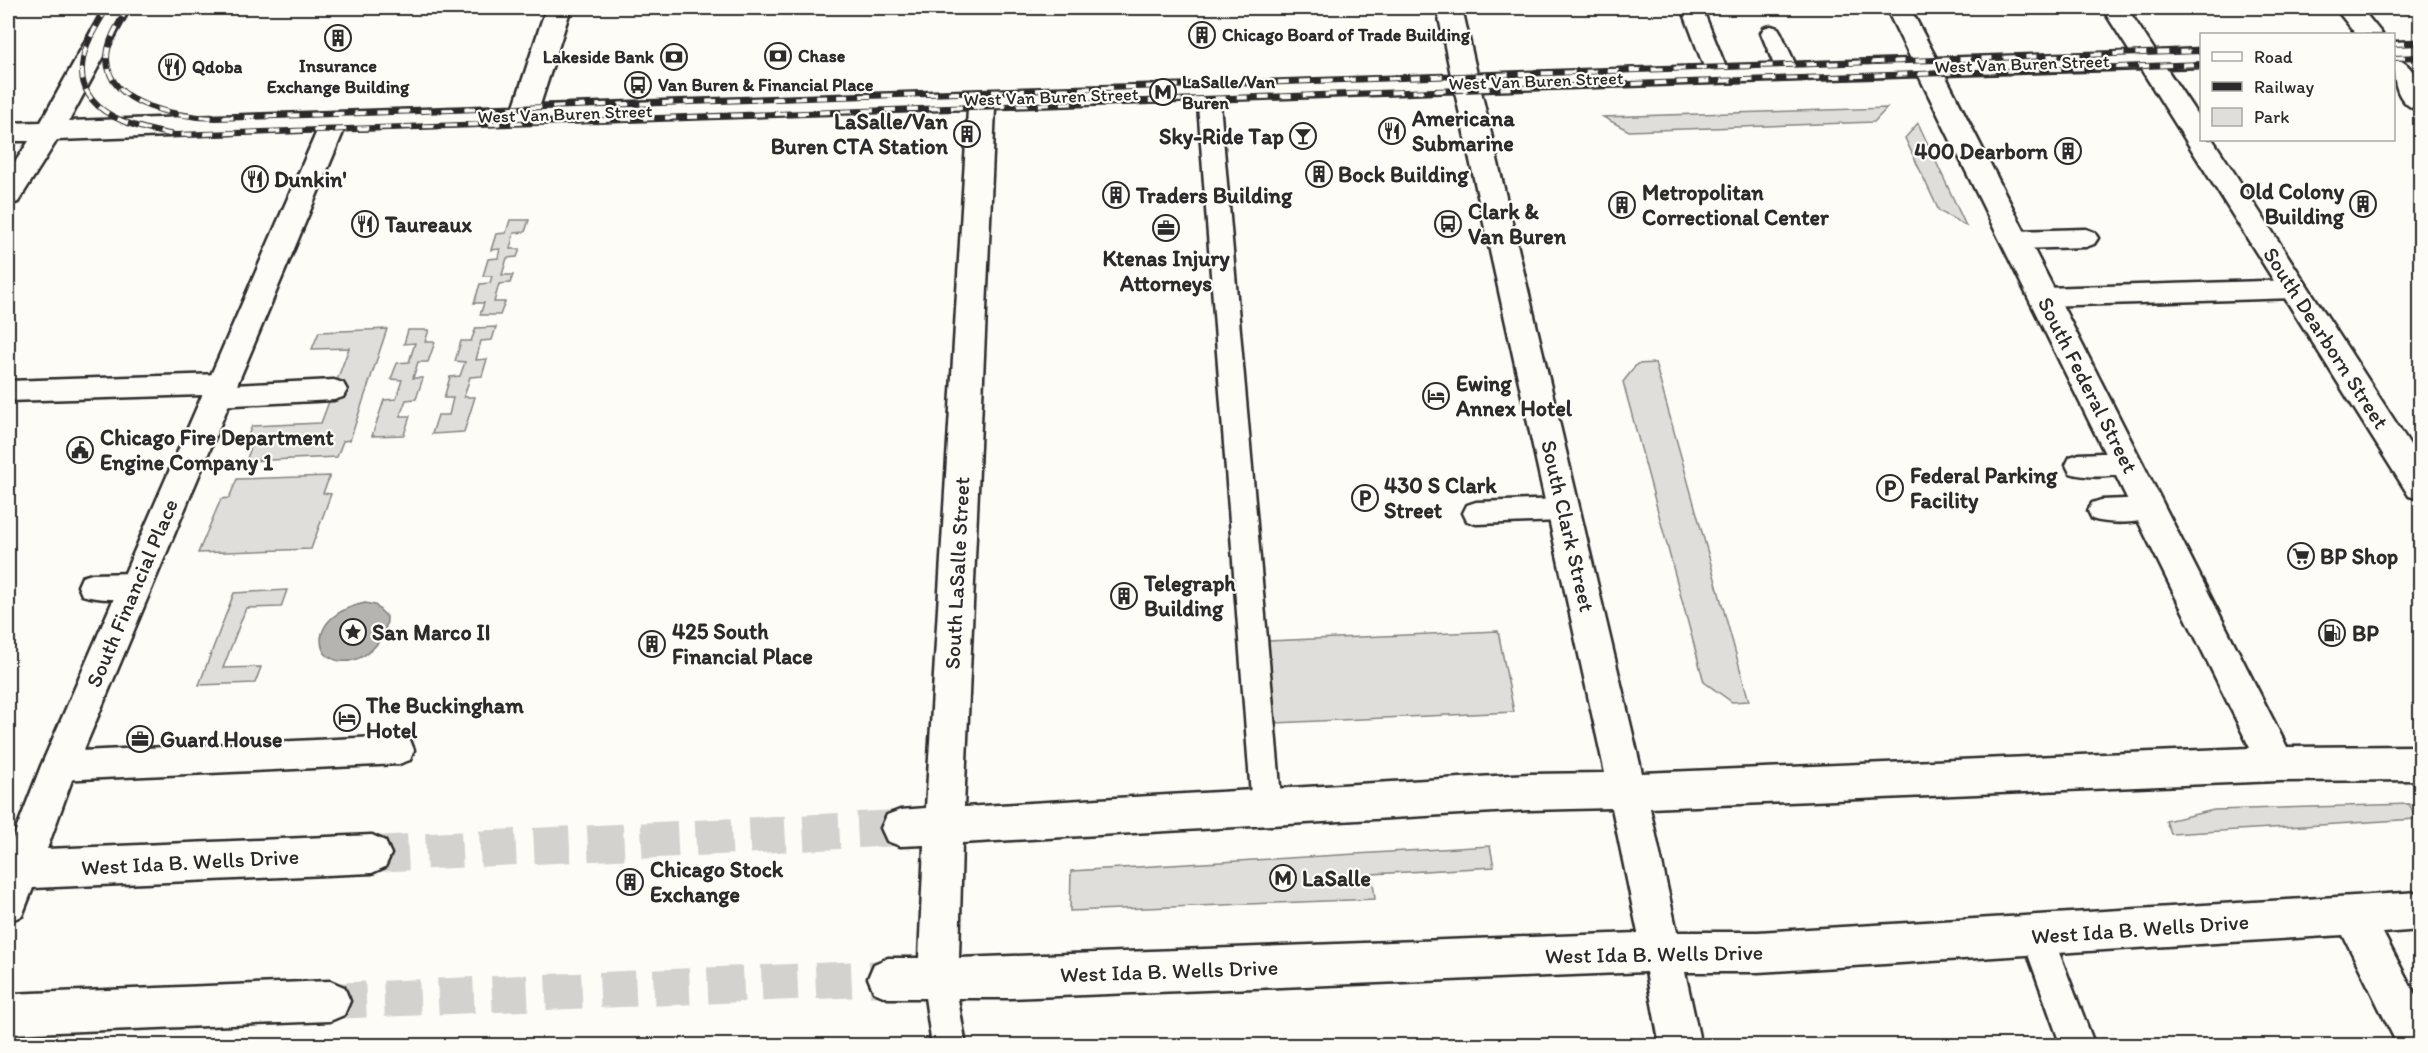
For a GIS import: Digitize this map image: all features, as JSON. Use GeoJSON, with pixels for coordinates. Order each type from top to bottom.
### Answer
{"type":"FeatureCollection","features":[{"type":"Feature","properties":{"kind":"main road"},"geometry":{"type":"LineString","coordinates":[[8,195],[69,99],[117,8]]}},
{"type":"Feature","properties":{"kind":"main road"},"geometry":{"type":"LineString","coordinates":[[524,115],[558,8]]}},
{"type":"Feature","properties":{"kind":"main road","name":"South Clark Street"},"geometry":{"type":"LineString","coordinates":[[1449,8],[1564,510],[1681,1046]]}},
{"type":"Feature","properties":{"kind":"main road","name":"South Federal Street"},"geometry":{"type":"LineString","coordinates":[[1898,8],[2277,764]]}},
{"type":"Feature","properties":{"kind":"main road","name":"South Dearborn Street"},"geometry":{"type":"LineString","coordinates":[[2115,8],[2421,486]]}},
{"type":"Feature","properties":{"kind":"main road"},"geometry":{"type":"LineString","coordinates":[[2348,8],[2368,33]]}},
{"type":"Feature","properties":{"kind":"main road"},"geometry":{"type":"LineString","coordinates":[[2395,50],[2421,50]]}},
{"type":"Feature","properties":{"kind":"main road","name":"West Van Buren Street"},"geometry":{"type":"LineString","coordinates":[[8,132],[2200,58]]}},
{"type":"Feature","properties":{"kind":"main road"},"geometry":{"type":"LineString","coordinates":[[2395,68],[2421,102]]}},
{"type":"Feature","properties":{"kind":"main road","name":"South LaSalle Street"},"geometry":{"type":"LineString","coordinates":[[938,976],[982,100]]}},
{"type":"Feature","properties":{"kind":"main road","name":"South Financial Place"},"geometry":{"type":"LineString","coordinates":[[12,881],[218,390],[334,122]]}},
{"type":"Feature","properties":{"kind":"main road"},"geometry":{"type":"LineString","coordinates":[[900,828],[1268,809],[1529,792],[1738,788],[2277,764],[2421,763]]}},
{"type":"Feature","properties":{"kind":"main road","name":"West Ida B. Wells Drive"},"geometry":{"type":"LineString","coordinates":[[12,881],[372,854]]}},
{"type":"Feature","properties":{"kind":"main road","name":"West Ida B. Wells Drive"},"geometry":{"type":"LineString","coordinates":[[888,978],[938,976],[1010,978],[1660,952],[1758,952],[2421,911]]}},
{"type":"Feature","properties":{"kind":"main road"},"geometry":{"type":"LineString","coordinates":[[2353,915],[2421,1045]]}},
{"type":"Feature","properties":{"kind":"main road"},"geometry":{"type":"LineString","coordinates":[[8,1014],[330,1001]]}},
{"type":"Feature","properties":{"kind":"lane"},"geometry":{"type":"LineString","coordinates":[[1692,8],[1718,75]]}},
{"type":"Feature","properties":{"kind":"lane"},"geometry":{"type":"LineString","coordinates":[[1771,33],[1788,72]]}},
{"type":"Feature","properties":{"kind":"lane"},"geometry":{"type":"LineString","coordinates":[[1208,92],[1268,809]]}},
{"type":"Feature","properties":{"kind":"lane"},"geometry":{"type":"LineString","coordinates":[[2015,240],[2086,238]]}},
{"type":"Feature","properties":{"kind":"lane"},"geometry":{"type":"LineString","coordinates":[[2044,297],[2295,289]]}},
{"type":"Feature","properties":{"kind":"lane"},"geometry":{"type":"LineString","coordinates":[[8,391],[334,390]]}},
{"type":"Feature","properties":{"kind":"lane"},"geometry":{"type":"LineString","coordinates":[[2079,465],[2126,463]]}},
{"type":"Feature","properties":{"kind":"lane"},"geometry":{"type":"LineString","coordinates":[[2101,511],[2150,508]]}},
{"type":"Feature","properties":{"kind":"lane"},"geometry":{"type":"LineString","coordinates":[[1476,513],[1564,510]]}},
{"type":"Feature","properties":{"kind":"lane"},"geometry":{"type":"LineString","coordinates":[[92,586],[136,585]]}},
{"type":"Feature","properties":{"kind":"lane"},"geometry":{"type":"LineString","coordinates":[[60,766],[399,750]]}},
{"type":"Feature","properties":{"kind":"lane"},"geometry":{"type":"LineString","coordinates":[[2037,935],[2078,1046]]}},
{"type":"Feature","properties":{"kind":"lane","name":"South LaSalle Street"},"geometry":{"type":"LineString","coordinates":[[938,976],[949,1046]]}},
{"type":"Feature","properties":{"kind":"green space"},"geometry":{"type":"Polygon","coordinates":[[[1887,108],[1874,122],[1629,131],[1603,117],[1887,108]]]}},
{"type":"Feature","properties":{"kind":"green space"},"geometry":{"type":"Polygon","coordinates":[[[1918,123],[1966,226],[1939,211],[1905,138],[1918,123]]]}},
{"type":"Feature","properties":{"kind":"green space"},"geometry":{"type":"Polygon","coordinates":[[[510,220],[529,220],[525,232],[514,233],[510,249],[520,249],[517,257],[507,258],[502,275],[513,275],[510,283],[499,284],[494,302],[505,302],[500,315],[480,315],[484,303],[474,303],[480,284],[490,283],[492,276],[483,276],[488,259],[498,258],[500,249],[491,250],[496,234],[506,233],[510,220]]]}},
{"type":"Feature","properties":{"kind":"green space"},"geometry":{"type":"Polygon","coordinates":[[[496,327],[492,340],[481,341],[476,360],[487,359],[482,376],[470,377],[464,397],[475,397],[464,432],[432,434],[438,415],[449,415],[453,398],[444,398],[450,377],[460,376],[465,362],[455,361],[461,341],[471,341],[476,328],[496,327]]]}},
{"type":"Feature","properties":{"kind":"green space"},"geometry":{"type":"Polygon","coordinates":[[[387,329],[350,440],[343,441],[337,457],[246,461],[252,445],[244,445],[252,426],[321,423],[349,348],[312,349],[319,332],[387,329]]]}},
{"type":"Feature","properties":{"kind":"green space"},"geometry":{"type":"Polygon","coordinates":[[[408,330],[429,330],[425,342],[435,342],[428,362],[418,362],[413,378],[423,378],[416,399],[406,400],[400,416],[410,416],[404,435],[372,436],[384,400],[396,399],[402,380],[391,379],[397,363],[409,362],[415,343],[404,344],[408,330]]]}},
{"type":"Feature","properties":{"kind":"green space"},"geometry":{"type":"Polygon","coordinates":[[[1655,363],[1749,701],[1732,702],[1704,682],[1623,382],[1637,364],[1655,363]]]}},
{"type":"Feature","properties":{"kind":"green space"},"geometry":{"type":"Polygon","coordinates":[[[330,476],[323,493],[331,494],[311,549],[198,553],[221,499],[229,498],[237,479],[330,476]]]}},
{"type":"Feature","properties":{"kind":"green space"},"geometry":{"type":"Polygon","coordinates":[[[287,590],[281,607],[246,608],[223,668],[261,667],[255,683],[199,685],[234,593],[287,590]]]}},
{"type":"Feature","properties":{"kind":"green space"},"geometry":{"type":"Polygon","coordinates":[[[1498,631],[1514,712],[1275,723],[1268,641],[1498,631]]]}},
{"type":"Feature","properties":{"kind":"green space"},"geometry":{"type":"Polygon","coordinates":[[[2409,804],[2416,819],[2171,834],[2166,821],[2214,810],[2409,804]]]}},
{"type":"Feature","properties":{"kind":"green space"},"geometry":{"type":"Polygon","coordinates":[[[1490,846],[1494,867],[1372,874],[1375,899],[1070,911],[1071,871],[1490,846]]]}},
{"type":"Feature","properties":{"kind":"shaded area"},"geometry":{"type":"Polygon","coordinates":[[[365,603],[375,605],[387,617],[386,627],[376,646],[368,653],[348,661],[338,661],[328,656],[323,651],[321,642],[326,625],[343,610],[365,603]]]}},
{"type":"Feature","properties":{"kind":"tunnel"},"geometry":{"type":"LineString","coordinates":[[372,854],[900,828]]}},
{"type":"Feature","properties":{"kind":"tunnel"},"geometry":{"type":"LineString","coordinates":[[330,1001],[888,978]]}},
{"type":"Feature","properties":{"kind":"railway"},"geometry":{"type":"LineString","coordinates":[[107,8],[93,33],[83,59],[82,77],[87,93],[110,115],[142,128],[175,135],[2200,64]]}},
{"type":"Feature","properties":{"kind":"railway"},"geometry":{"type":"LineString","coordinates":[[128,8],[114,32],[107,59],[111,75],[120,88],[133,98],[166,112],[216,118],[2200,51]]}},
{"type":"Feature","properties":{"kind":"railway"},"geometry":{"type":"LineString","coordinates":[[2395,44],[2420,43]]}},
{"type":"Feature","properties":{"kind":"railway"},"geometry":{"type":"LineString","coordinates":[[2395,58],[2420,57]]}},
{"type":"Feature","properties":{"kind":"place","name":"Chicago Board of Trade Building"},"geometry":{"type":"Point","coordinates":[1202,35]}},
{"type":"Feature","properties":{"kind":"place","name":"Insurance Exchange Building"},"geometry":{"type":"Point","coordinates":[338,38]}},
{"type":"Feature","properties":{"kind":"place","name":"Chase"},"geometry":{"type":"Point","coordinates":[778,56]}},
{"type":"Feature","properties":{"kind":"place","name":"Lakeside Bank"},"geometry":{"type":"Point","coordinates":[674,57]}},
{"type":"Feature","properties":{"kind":"place","name":"Qdoba"},"geometry":{"type":"Point","coordinates":[172,67]}},
{"type":"Feature","properties":{"kind":"place","name":"Van Buren & Financial Place"},"geometry":{"type":"Point","coordinates":[638,85]}},
{"type":"Feature","properties":{"kind":"place","name":"LaSalle/Van Buren"},"geometry":{"type":"Point","coordinates":[1163,92]}},
{"type":"Feature","properties":{"kind":"place","name":"Americana Submarine"},"geometry":{"type":"Point","coordinates":[1392,131]}},
{"type":"Feature","properties":{"kind":"place","name":"LaSalle/Van Buren CTA Station"},"geometry":{"type":"Point","coordinates":[967,134]}},
{"type":"Feature","properties":{"kind":"place","name":"Sky-Ride Tap"},"geometry":{"type":"Point","coordinates":[1303,136]}},
{"type":"Feature","properties":{"kind":"place","name":"400 Dearborn"},"geometry":{"type":"Point","coordinates":[2068,151]}},
{"type":"Feature","properties":{"kind":"place","name":"Bock Building"},"geometry":{"type":"Point","coordinates":[1319,174]}},
{"type":"Feature","properties":{"kind":"place","name":"Dunkin'"},"geometry":{"type":"Point","coordinates":[255,179]}},
{"type":"Feature","properties":{"kind":"place","name":"Traders Building"},"geometry":{"type":"Point","coordinates":[1116,195]}},
{"type":"Feature","properties":{"kind":"place","name":"Old Colony Building"},"geometry":{"type":"Point","coordinates":[2363,204]}},
{"type":"Feature","properties":{"kind":"place","name":"Metropolitan Correctional Center"},"geometry":{"type":"Point","coordinates":[1622,205]}},
{"type":"Feature","properties":{"kind":"place","name":"Taureaux"},"geometry":{"type":"Point","coordinates":[365,224]}},
{"type":"Feature","properties":{"kind":"place","name":"Clark & Van Buren"},"geometry":{"type":"Point","coordinates":[1448,224]}},
{"type":"Feature","properties":{"kind":"place","name":"Ktenas Injury Attorneys"},"geometry":{"type":"Point","coordinates":[1166,228]}},
{"type":"Feature","properties":{"kind":"place","name":"Ewing Annex Hotel"},"geometry":{"type":"Point","coordinates":[1436,396]}},
{"type":"Feature","properties":{"kind":"place","name":"Chicago Fire Department Engine Company 1"},"geometry":{"type":"Point","coordinates":[80,450]}},
{"type":"Feature","properties":{"kind":"place","name":"Federal Parking Facility"},"geometry":{"type":"Point","coordinates":[1890,488]}},
{"type":"Feature","properties":{"kind":"place","name":"430 S Clark Street"},"geometry":{"type":"Point","coordinates":[1365,498]}},
{"type":"Feature","properties":{"kind":"place","name":"BP Shop"},"geometry":{"type":"Point","coordinates":[2301,556]}},
{"type":"Feature","properties":{"kind":"place","name":"Telegraph Building"},"geometry":{"type":"Point","coordinates":[1124,596]}},
{"type":"Feature","properties":{"kind":"place","name":"San Marco II"},"geometry":{"type":"Point","coordinates":[353,632]}},
{"type":"Feature","properties":{"kind":"place","name":"BP"},"geometry":{"type":"Point","coordinates":[2332,633]}},
{"type":"Feature","properties":{"kind":"place","name":"425 South Financial Place"},"geometry":{"type":"Point","coordinates":[652,644]}},
{"type":"Feature","properties":{"kind":"place","name":"The Buckingham Hotel"},"geometry":{"type":"Point","coordinates":[347,718]}},
{"type":"Feature","properties":{"kind":"place","name":"Guard House"},"geometry":{"type":"Point","coordinates":[140,739]}},
{"type":"Feature","properties":{"kind":"place","name":"LaSalle"},"geometry":{"type":"Point","coordinates":[1283,878]}},
{"type":"Feature","properties":{"kind":"place","name":"Chicago Stock Exchange"},"geometry":{"type":"Point","coordinates":[630,882]}}]}
